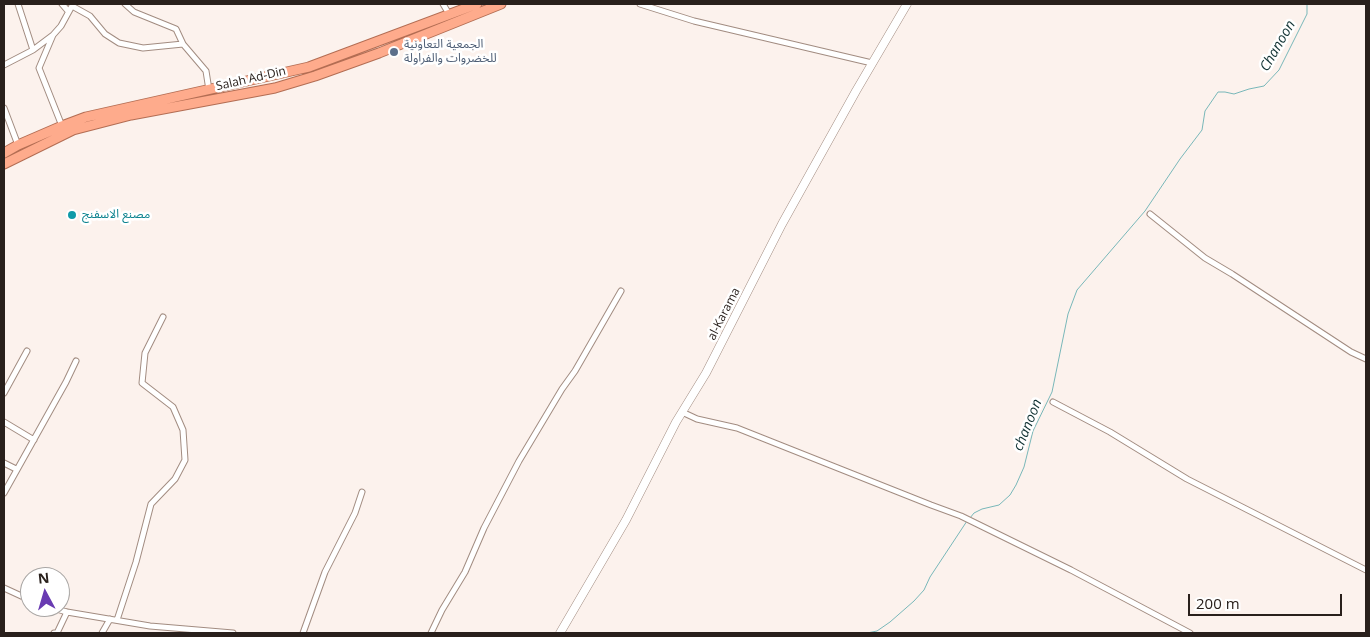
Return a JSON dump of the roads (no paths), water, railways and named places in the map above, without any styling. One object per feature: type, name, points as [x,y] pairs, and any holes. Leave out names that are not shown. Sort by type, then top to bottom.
[{"type":"highway","name":"Salah Ad-Din","points":[[4,153],[18,144],[86,117],[308,67],[477,4]]},
{"type":"highway","name":"Salah Ad-Din","points":[[4,164],[73,130],[131,115],[274,88],[315,76],[379,53],[501,4]]},
{"type":"main road","name":"al-Karama","points":[[560,633],[618,534],[676,422],[706,373],[782,224],[906,4]]},
{"type":"street","points":[[18,4],[33,50]]},
{"type":"street","points":[[62,4],[90,16],[105,34],[119,43],[143,48],[183,44]]},
{"type":"street","points":[[126,4],[134,12],[176,29],[183,44],[206,71],[209,90]]},
{"type":"street","points":[[443,4],[449,14]]},
{"type":"street","points":[[640,4],[694,20],[872,63]]},
{"type":"street","points":[[4,66],[33,50],[53,35],[61,26],[71,7]]},
{"type":"street","points":[[53,35],[38,68],[62,126]]},
{"type":"street","points":[[4,108],[18,144]]},
{"type":"street","points":[[1150,214],[1205,258],[1351,352],[1366,359]]},
{"type":"street","points":[[431,633],[442,610],[465,572],[484,528],[519,461],[621,292]]},
{"type":"street","points":[[102,633],[114,619],[136,562],[151,504],[175,479],[185,460],[183,430],[173,407],[142,383],[145,354],[163,316]]},
{"type":"street","points":[[4,393],[27,351]]},
{"type":"street","points":[[4,493],[76,361]]},
{"type":"street","points":[[1053,402],[1110,432],[1187,479],[1366,570]]},
{"type":"street","points":[[682,412],[697,419],[737,428],[971,521],[1071,570],[1190,633]]},
{"type":"street","points":[[4,422],[34,440]]},
{"type":"street","points":[[4,463],[16,469]]},
{"type":"street","points":[[303,633],[325,572],[355,513],[362,492]]},
{"type":"street","points":[[4,588],[20,595]]},
{"type":"street","points":[[70,612],[194,632],[233,633]]},
{"type":"street","points":[[54,633],[57,633],[65,617]]},
{"type":"waterway","name":"chanoon","points":[[970,518],[974,513],[982,509],[999,505],[1010,495],[1016,485],[1024,467],[1033,431],[1052,392],[1068,314],[1077,290],[1145,211],[1202,130],[1205,111],[1218,92],[1234,94],[1264,86],[1279,70],[1307,14],[1307,4]]},
{"type":"waterway","name":"chanoon","points":[[867,633],[877,631],[890,622],[924,590],[930,577],[967,521]]},
{"type":"place","name":"الجمعية التعاونية للخضروات والفراولة","points":[[394,52]]},
{"type":"place","name":"مصنع الاسفنج","points":[[72,215]]},
{"type":"water label","name":"Chanoon","points":[[1278,46]]}]
